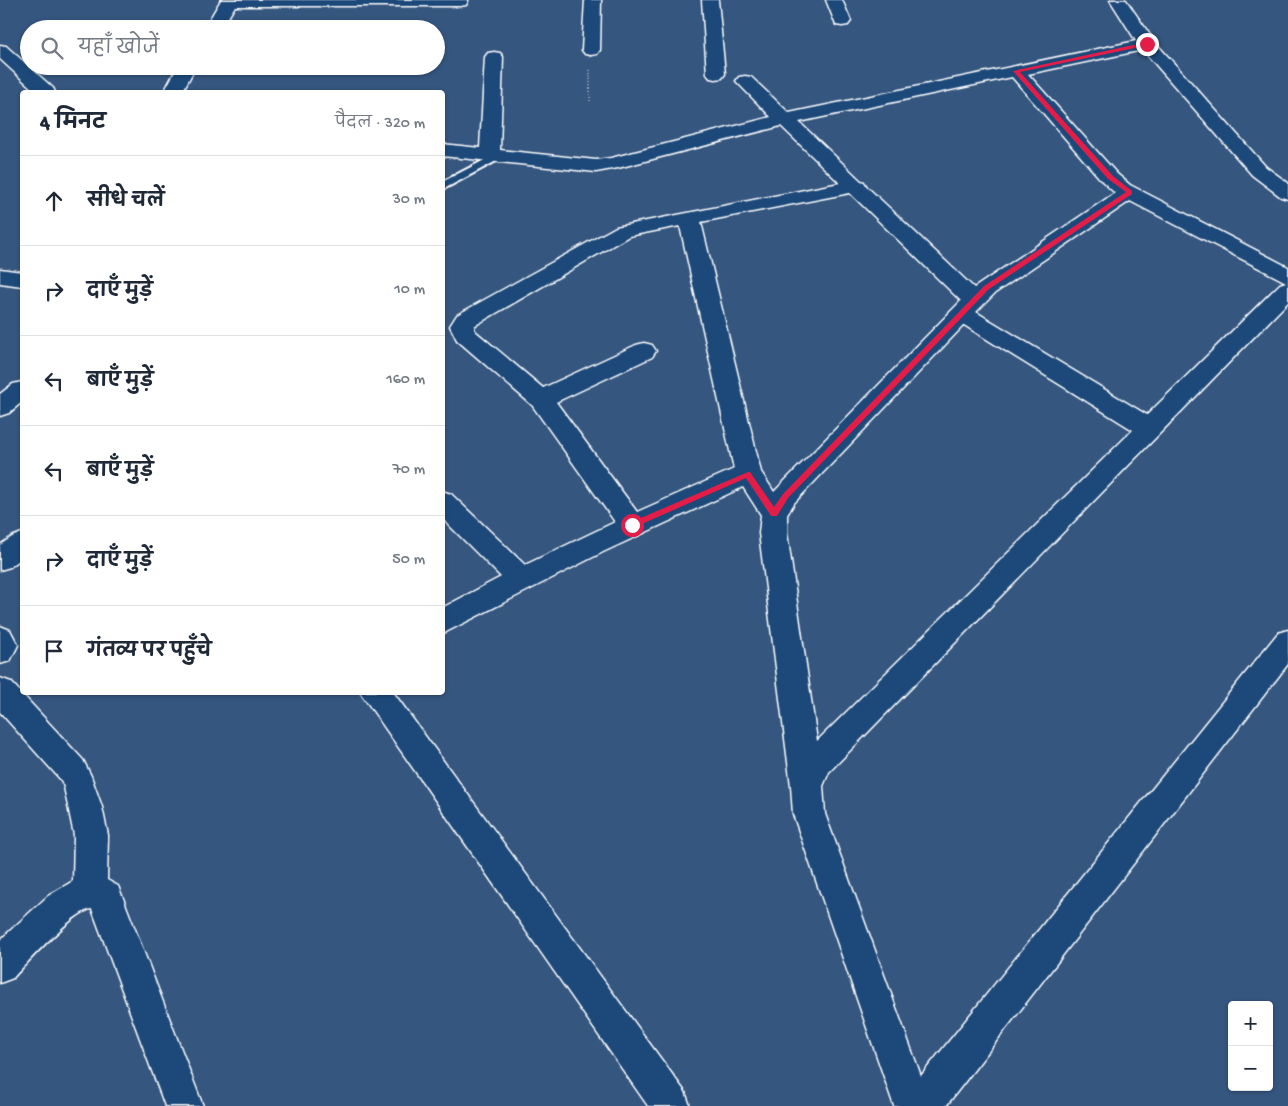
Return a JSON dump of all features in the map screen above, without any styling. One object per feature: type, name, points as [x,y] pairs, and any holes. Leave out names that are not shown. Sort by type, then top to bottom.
[{"type":"street","points":[[591,50],[593,0]]},
{"type":"street","points":[[710,0],[716,74]]},
{"type":"street","points":[[834,0],[842,21]]},
{"type":"street","points":[[1118,0],[1147,44],[1259,171],[1288,193]]},
{"type":"street","points":[[218,20],[230,1],[460,1]]},
{"type":"street","points":[[445,150],[596,166],[611,164],[785,119],[1147,44]]},
{"type":"street","points":[[0,50],[20,68]]},
{"type":"street","points":[[494,57],[494,155]]},
{"type":"street","points":[[1016,71],[1110,178],[1130,192],[1288,276]]},
{"type":"street","points":[[27,75],[44,90]]},
{"type":"street","points":[[174,90],[182,75]]},
{"type":"street","points":[[745,81],[857,186],[967,307],[1149,428]]},
{"type":"street","points":[[632,525],[541,399],[465,335],[462,326],[465,320],[612,236],[636,227],[857,186]]},
{"type":"street","points":[[913,1106],[809,814],[808,786],[773,533],[774,514],[786,496],[987,288],[1130,192]]},
{"type":"street","points":[[689,218],[748,474],[774,514]]},
{"type":"street","points":[[0,276],[20,279]]},
{"type":"street","points":[[808,786],[816,763],[1288,289]]},
{"type":"street","points":[[541,399],[644,351]]},
{"type":"street","points":[[0,406],[20,391]]},
{"type":"street","points":[[445,620],[521,579],[632,525],[748,474]]},
{"type":"street","points":[[445,504],[521,579]]},
{"type":"street","points":[[0,559],[20,545]]},
{"type":"street","points":[[0,638],[3,645],[0,652]]},
{"type":"street","points":[[922,1106],[1288,642]]},
{"type":"street","points":[[0,691],[72,770],[80,786],[91,835],[90,892]]},
{"type":"street","points":[[377,695],[671,1106]]},
{"type":"street","points":[[0,965],[62,904],[83,893],[90,892],[96,892],[106,898],[184,1106]]},
{"type":"lane","points":[[445,185],[494,155]]},
{"type":"path","points":[[590,102],[591,50]]},
{"type":"route","points":[[632,525],[748,474],[774,514],[786,496],[973,300],[987,288],[1130,192],[1123,189],[1110,178],[1016,71],[1147,44]]}]
